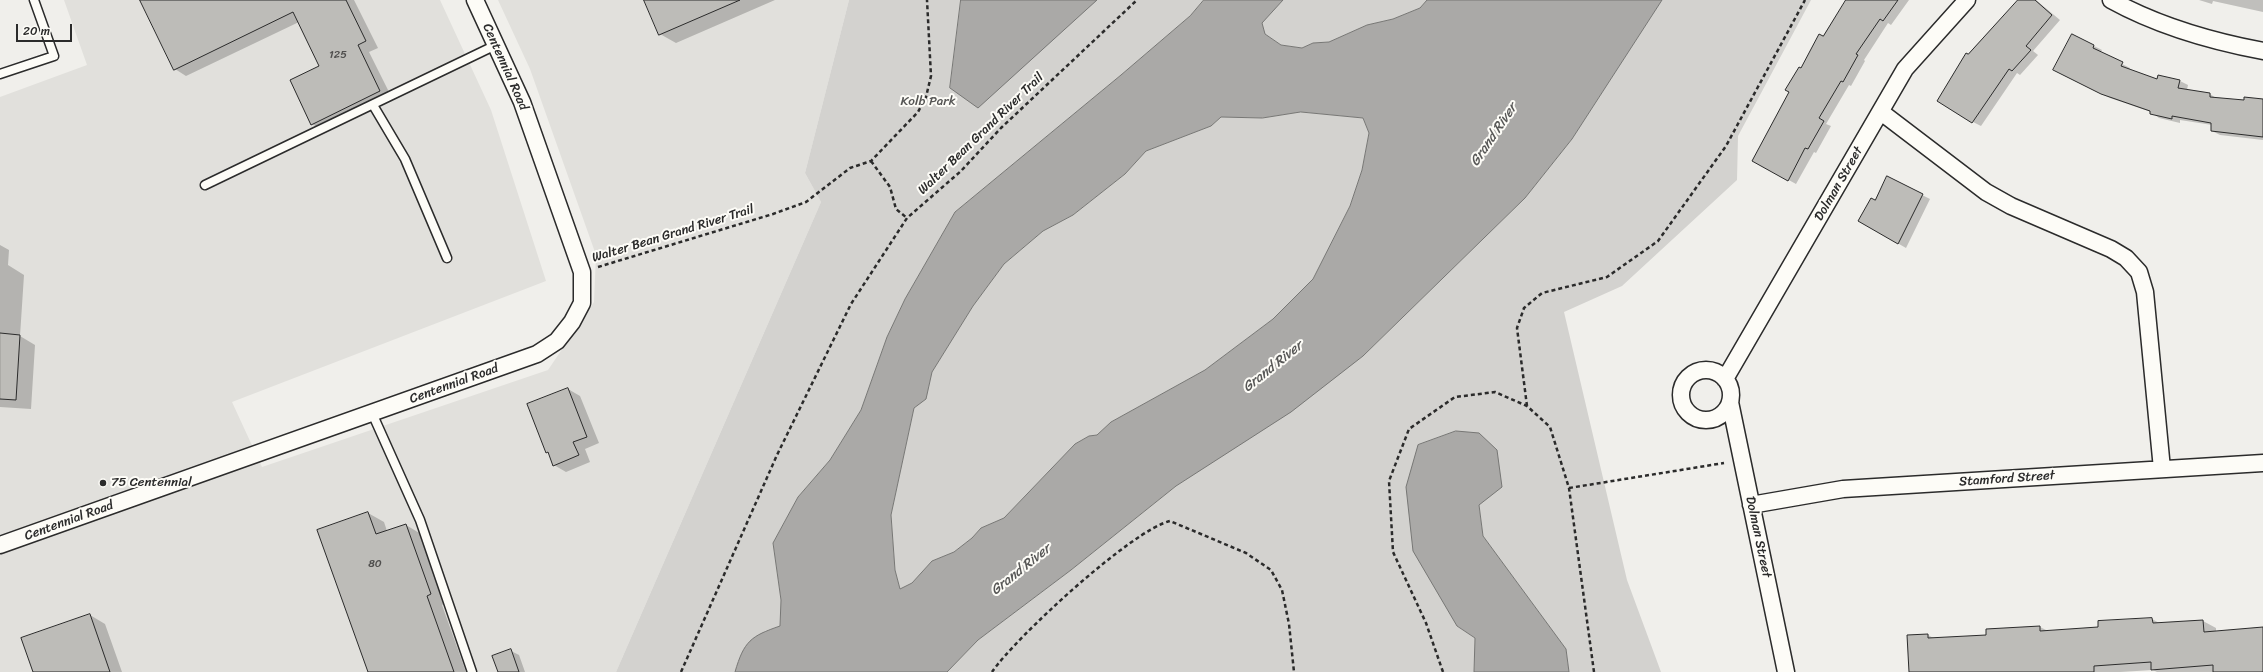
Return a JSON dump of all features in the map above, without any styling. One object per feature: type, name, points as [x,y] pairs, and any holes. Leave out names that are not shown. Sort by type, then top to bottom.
[{"type":"street","name":"Centennial Road","points":[[0,545],[537,354],[557,341],[572,322],[582,303],[582,272],[522,102],[475,0]]},
{"type":"street","name":"Dolman Street","points":[[1786,672],[1730,402],[1730,386],[1725,379],[1905,69],[1967,0]]},
{"type":"street","points":[[2111,0],[2151,19],[2188,33],[2263,51]]},
{"type":"street","points":[[1881,112],[1986,192],[2044,221],[2111,248],[2126,258],[2139,272],[2145,292],[2162,469]]},
{"type":"street","points":[[1725,379],[1711,370],[1694,373],[1682,385],[1681,401],[1690,415],[1705,421],[1721,416],[1730,402]]},
{"type":"street","name":"Stamford Street","points":[[1752,505],[1844,489],[2263,463]]},
{"type":"lane","points":[[0,74],[54,56],[34,0]]},
{"type":"lane","points":[[205,186],[496,45]]},
{"type":"lane","points":[[373,105],[405,159],[447,258]]},
{"type":"lane","points":[[372,413],[420,520],[472,672]]},
{"type":"path","points":[[907,218],[896,209],[890,187],[871,161],[918,112],[926,97],[931,76],[927,0]]},
{"type":"path","name":"Walter Bean Grand River Trail","points":[[681,672],[777,455],[851,304],[907,218],[961,171],[1001,128],[1137,0]]},
{"type":"path","points":[[1527,406],[1517,328],[1524,308],[1542,293],[1607,277],[1658,241],[1726,146],[1805,0]]},
{"type":"path","name":"Walter Bean Grand River Trail","points":[[582,272],[773,214],[806,202],[850,168],[871,161]]},
{"type":"path","points":[[1443,672],[1426,623],[1394,552],[1389,481],[1409,429],[1455,397],[1495,392],[1527,406],[1550,427],[1569,488],[1594,672]]},
{"type":"path","points":[[1569,488],[1724,463]]},
{"type":"path","points":[[992,672],[1034,625],[1111,558],[1145,532],[1161,523],[1170,521],[1246,553],[1270,570],[1282,590],[1289,624],[1294,672]]},
{"type":"shaded area","points":[[64,0],[440,0],[491,110],[546,281],[232,402],[262,467],[548,370],[594,302],[596,255],[530,69],[498,0],[849,0],[805,173],[821,202],[616,672],[0,672],[0,97],[87,65]]},
{"type":"green space","name":"Kolb Park","points":[[849,0],[1204,0],[1190,16],[1121,75],[955,212],[905,299],[887,337],[861,410],[830,460],[798,497],[773,543],[781,600],[780,626],[765,631],[740,656],[735,672],[616,672],[821,202],[805,173]]},
{"type":"green space","points":[[1283,0],[1427,0],[1420,8],[1393,19],[1367,25],[1329,42],[1313,43],[1302,48],[1281,45],[1265,34],[1261,23]]},
{"type":"green space","points":[[1662,0],[1811,0],[1738,136],[1737,180],[1622,286],[1564,312],[1627,580],[1661,672],[1569,672],[1566,649],[1483,536],[1479,505],[1479,433],[1457,626],[1475,638],[1474,672],[947,672],[978,640],[1071,570],[1176,486],[1363,356],[1525,198],[1572,139]]},
{"type":"green space","points":[[1301,112],[1363,118],[1369,133],[1362,170],[1350,206],[1313,279],[1273,319],[1205,370],[1111,422],[1097,435],[1089,436],[1075,444],[1004,518],[981,528],[972,538],[954,552],[932,561],[912,583],[900,589],[895,570],[891,515],[914,408],[926,398],[932,372],[973,306],[1004,264],[1043,231],[1073,215],[1125,174],[1146,151],[1211,126],[1221,117],[1262,118]]},
{"type":"water","points":[[961,0],[1097,0],[978,108],[950,88]]},
{"type":"water","name":"Grand River","points":[[1204,0],[1283,0],[1262,23],[1265,34],[1281,45],[1302,48],[1313,43],[1329,42],[1367,25],[1393,19],[1420,8],[1427,0],[1662,0],[1572,139],[1525,198],[1363,356],[1291,412],[1176,486],[1071,570],[978,640],[947,672],[735,672],[742,653],[750,641],[762,633],[780,626],[781,600],[773,543],[798,497],[830,460],[861,410],[887,337],[905,299],[955,212],[1190,16]],"holes":[[[1301,112],[1363,118],[1369,133],[1362,170],[1350,206],[1313,279],[1273,319],[1205,370],[1111,422],[1097,435],[1089,436],[1075,444],[1004,518],[981,528],[972,538],[954,552],[932,561],[912,583],[900,589],[895,570],[891,515],[914,408],[926,399],[932,372],[973,306],[1004,264],[1043,231],[1073,215],[1125,174],[1146,151],[1211,126],[1221,117],[1262,118]]]},
{"type":"water","points":[[1456,431],[1479,433],[1497,450],[1502,487],[1479,505],[1483,536],[1566,649],[1569,672],[1474,672],[1475,638],[1457,626],[1413,551],[1406,487],[1418,445]]},
{"type":"building","points":[[140,0],[346,0],[366,41],[358,45],[380,91],[311,125],[290,80],[319,66],[293,12],[174,70]]},
{"type":"building","points":[[644,0],[740,0],[659,35]]},
{"type":"building","points":[[1846,0],[1898,0],[1883,21],[1880,19],[1856,54],[1858,55],[1843,82],[1841,81],[1819,118],[1824,121],[1808,149],[1805,148],[1788,181],[1752,161],[1789,92],[1785,90],[1799,67],[1801,68],[1819,34],[1823,36]]},
{"type":"building","points":[[2018,0],[2035,0],[2052,15],[2026,46],[2031,50],[2012,71],[2009,69],[1972,123],[1937,101],[1966,53],[1968,54]]},
{"type":"building","points":[[2072,34],[2094,45],[2093,48],[2123,62],[2121,66],[2157,79],[2158,75],[2180,80],[2178,88],[2210,93],[2210,97],[2244,100],[2244,97],[2263,99],[2263,137],[2211,131],[2211,123],[2172,116],[2172,119],[2150,114],[2150,111],[2101,94],[2053,70]]},
{"type":"building","points":[[1887,176],[1923,194],[1898,244],[1858,221],[1871,198],[1875,200]]},
{"type":"building","points":[[0,333],[20,335],[16,400],[0,399]]},
{"type":"building","points":[[568,388],[587,437],[573,442],[579,455],[553,466],[548,452],[546,453],[527,404]]},
{"type":"building","points":[[368,512],[376,534],[406,524],[431,594],[427,596],[454,672],[368,672],[317,530]]},
{"type":"building","points":[[90,614],[110,672],[33,672],[21,638]]},
{"type":"building","points":[[2152,618],[2153,623],[2203,620],[2204,632],[2263,627],[2263,672],[2213,672],[2213,665],[2151,670],[2151,662],[2094,666],[2094,672],[1909,672],[1907,635],[1928,634],[1928,638],[1986,635],[1986,629],[2040,626],[2040,631],[2098,627],[2098,621]]},
{"type":"building","points":[[511,649],[519,672],[498,672],[492,656]]},
{"type":"place","name":"75 Centennial","points":[[103,483]]}]
